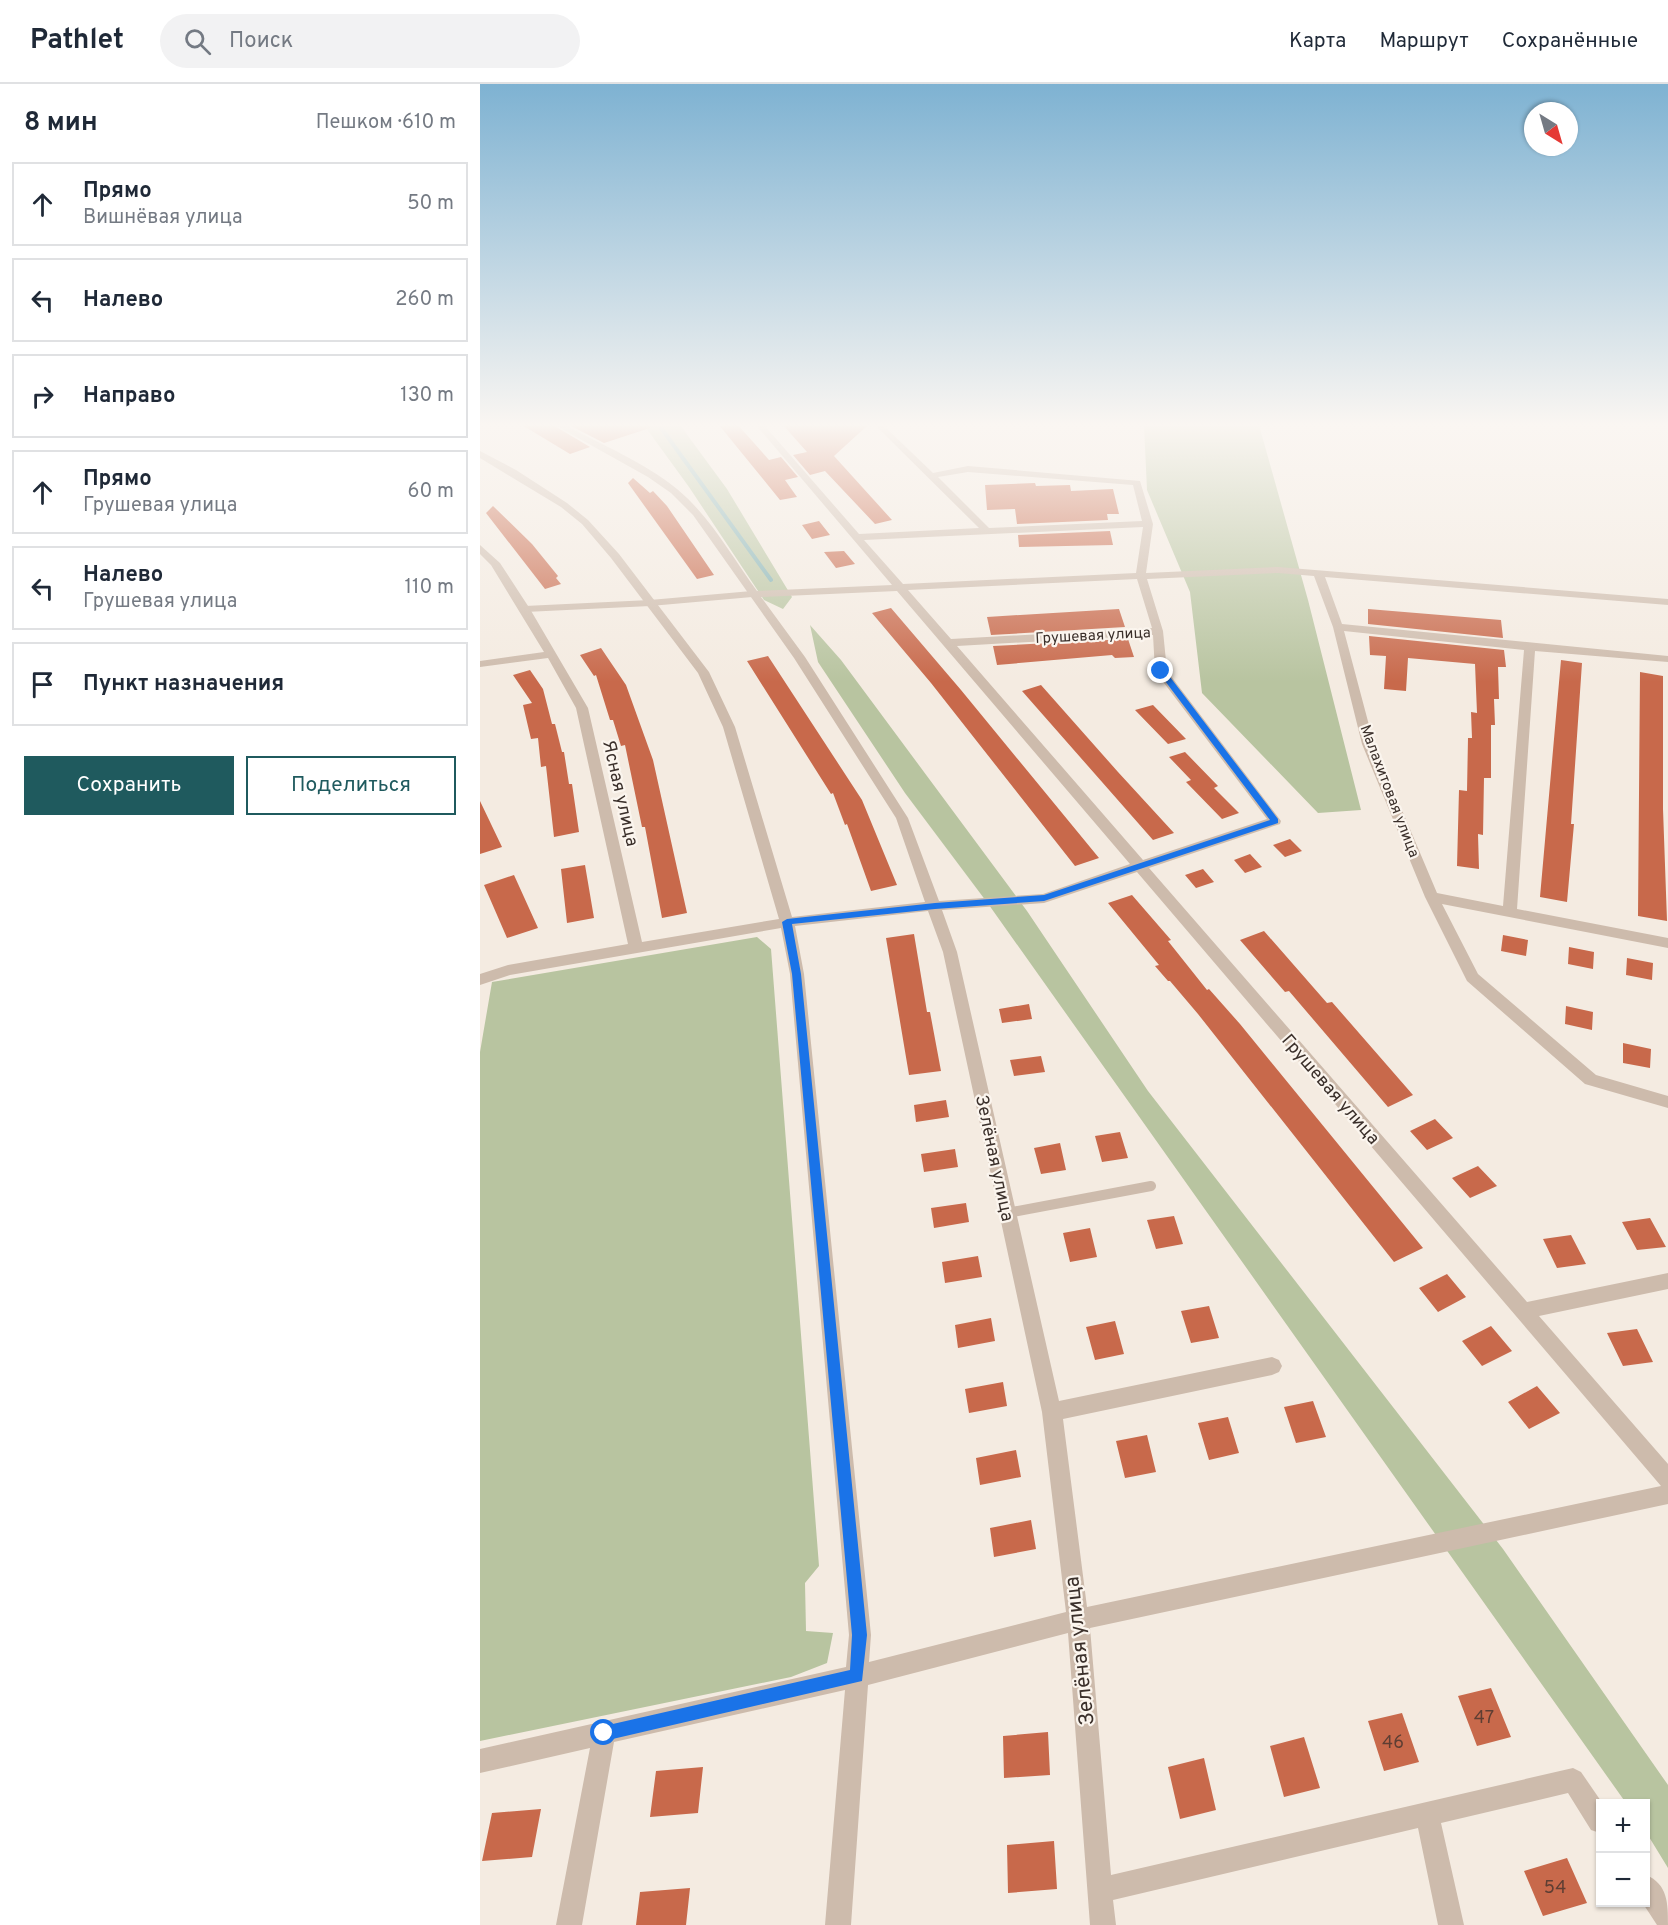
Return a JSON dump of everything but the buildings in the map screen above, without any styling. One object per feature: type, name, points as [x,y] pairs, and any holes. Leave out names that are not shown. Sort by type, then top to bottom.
[{"type":"street","points":[[570,511],[600,537],[703,672],[729,727],[787,922],[796,974],[860,1635],[838,1925]]},
{"type":"street","name":"Зелёная улица","points":[[694,511],[799,657],[902,818],[950,952],[1052,1412],[1078,1620],[1102,1890],[1103,1925]]},
{"type":"street","name":"Грушевая улица","points":[[834,511],[1668,1479]]},
{"type":"street","points":[[967,511],[987,531]]},
{"type":"street","points":[[1144,511],[1148,524],[1141,575],[1158,631]]},
{"type":"street","points":[[856,537],[1148,524]]},
{"type":"street","name":"Ясная улица","points":[[480,548],[495,563],[525,609],[582,708],[636,948]]},
{"type":"street","points":[[480,565],[495,563]]},
{"type":"street","points":[[752,594],[1278,570],[1668,602]]},
{"type":"street","name":"Малахитовая улица","points":[[1318,574],[1324,584],[1338,627],[1368,744],[1432,897],[1472,977],[1591,1080],[1668,1102]]},
{"type":"street","points":[[1338,627],[1668,659]]},
{"type":"street","name":"Грушевая улица","points":[[947,643],[1158,631],[1161,671],[1275,821],[1140,867]]},
{"type":"street","points":[[1510,912],[1530,647]]},
{"type":"street","points":[[480,664],[551,654]]},
{"type":"street","points":[[480,981],[507,970],[787,922],[935,906],[1044,898],[1140,867]]},
{"type":"street","points":[[1432,897],[1668,943]]},
{"type":"street","points":[[1522,1311],[1668,1281]]},
{"type":"street","points":[[1052,1412],[1272,1366]]},
{"type":"street","points":[[480,1761],[857,1676],[1078,1620],[1668,1494]]},
{"type":"street","points":[[569,1925],[604,1733]]},
{"type":"street","points":[[1102,1890],[1427,1816],[1573,1780],[1596,1815]]},
{"type":"street","points":[[1427,1816],[1451,1925]]},
{"type":"street","points":[[1650,1893],[1668,1920]]},
{"type":"lane","points":[[525,609],[650,603],[752,594]]},
{"type":"lane","points":[[1007,1213],[1151,1186]]},
{"type":"green space","points":[[705,511],[740,511],[792,597],[783,609],[764,600]]},
{"type":"green space","points":[[1156,511],[1283,511],[1361,810],[1318,813],[1202,693],[1190,592]]},
{"type":"green space","points":[[810,625],[841,660],[1027,911],[1148,1091],[1503,1549],[1668,1785],[1668,1868],[1650,1839],[1650,1799],[1623,1799],[989,905],[905,793],[818,662]]},
{"type":"green space","points":[[757,937],[771,949],[819,1566],[805,1583],[806,1631],[833,1633],[827,1663],[791,1677],[480,1741],[480,1052],[492,982]]},
{"type":"waterway","points":[[721,511],[771,580]]},
{"type":"route","points":[[604,1733],[857,1676],[860,1635],[796,974],[787,922],[935,906],[1044,898],[1275,821],[1161,671]]}]
